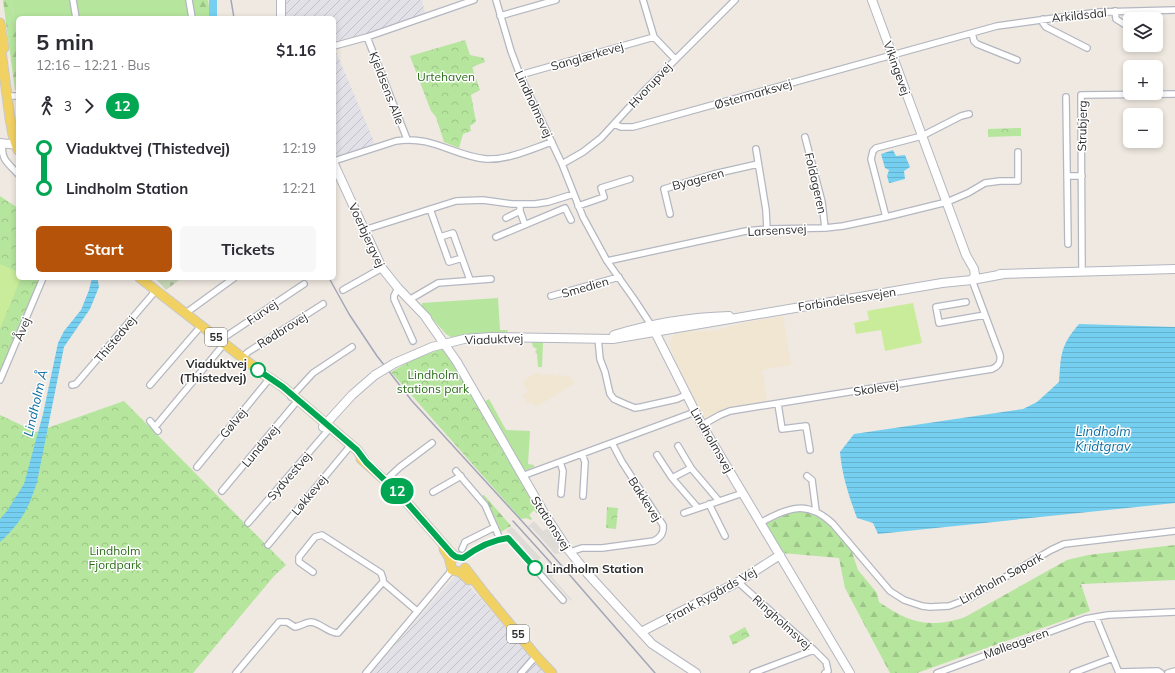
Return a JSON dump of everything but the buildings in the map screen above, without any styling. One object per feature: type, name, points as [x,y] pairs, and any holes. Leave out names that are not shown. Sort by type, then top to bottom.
[{"type":"main road","points":[[0,23],[12,96],[13,135],[16,144]]},
{"type":"main road","points":[[0,43],[16,116]]},
{"type":"main road","name":"55","points":[[142,280],[294,399],[386,480],[408,503],[536,656],[552,673]]},
{"type":"street","points":[[73,0],[76,16]]},
{"type":"street","points":[[189,0],[192,16]]},
{"type":"street","points":[[281,0],[281,16]]},
{"type":"street","points":[[336,45],[366,37],[474,0]]},
{"type":"street","name":"Lindholmsvej","points":[[496,0],[520,75],[562,164],[578,206],[592,236],[653,329],[702,425],[850,673]]},
{"type":"street","points":[[529,0],[531,7]]},
{"type":"street","points":[[500,16],[556,0]]},
{"type":"street","points":[[643,0],[654,37],[675,59]]},
{"type":"street","name":"Hvorupvej","points":[[562,164],[592,146],[734,0]]},
{"type":"street","name":"Vikingevej","points":[[872,0],[967,257],[972,277]]},
{"type":"street","name":"Arkildsdal","points":[[892,55],[997,26],[1098,12],[1175,10]]},
{"type":"street","name":"Arkildsdal","points":[[1115,11],[1116,19],[1123,24]]},
{"type":"street","name":"Arkildsdal","points":[[1042,19],[1046,27],[1087,48]]},
{"type":"street","points":[[972,32],[974,41],[977,44],[1017,60]]},
{"type":"street","name":"Kjeldsens Alle","points":[[366,37],[407,139]]},
{"type":"street","name":"Sanglærkevej","points":[[520,75],[654,37]]},
{"type":"street","name":"Østermarksvej","points":[[614,124],[622,127],[633,127],[892,55]]},
{"type":"street","name":"Strubjerg","points":[[1082,271],[1081,95],[1175,94]]},
{"type":"street","name":"Strubjerg","points":[[1066,97],[1068,244]]},
{"type":"street","points":[[886,217],[871,159],[873,151],[876,148],[922,136],[961,116],[969,114]]},
{"type":"street","name":"Foldageren","points":[[805,137],[822,202],[825,228]]},
{"type":"street","points":[[336,161],[396,141],[407,139],[431,142],[485,159],[508,157],[552,142]]},
{"type":"street","points":[[16,147],[1,144],[3,158],[16,172]]},
{"type":"street","points":[[756,149],[766,210],[767,229]]},
{"type":"street","points":[[947,202],[991,181],[1018,181],[1018,152]]},
{"type":"street","name":"Byageren","points":[[670,214],[664,189],[714,174],[758,164]]},
{"type":"street","name":"Voerbjergvej","points":[[336,167],[382,268],[447,343]]},
{"type":"street","points":[[1067,176],[1082,176]]},
{"type":"street","points":[[578,206],[604,197],[601,188],[630,179]]},
{"type":"street","points":[[364,230],[456,201],[471,200],[520,205],[548,202],[574,194]]},
{"type":"street","name":"Larsensvej","points":[[607,261],[746,231],[843,226],[947,202]]},
{"type":"street","points":[[520,205],[520,211],[525,225]]},
{"type":"street","points":[[496,237],[565,208],[571,220]]},
{"type":"street","points":[[430,209],[449,262],[462,258]]},
{"type":"street","points":[[506,218],[520,211]]},
{"type":"street","points":[[440,237],[453,232],[470,280]]},
{"type":"street","points":[[343,290],[382,268]]},
{"type":"street","name":"Forbindelsesvejen","points":[[653,329],[697,318],[743,316],[950,282],[972,277],[1004,274],[1082,271],[1175,270]]},
{"type":"street","name":"Smedien","points":[[552,296],[619,277]]},
{"type":"street","name":"Skolevej","points":[[702,425],[730,411],[992,369],[998,365],[1000,358],[972,277]]},
{"type":"street","points":[[409,300],[438,283],[491,279]]},
{"type":"street","name":"Åvej","points":[[0,380],[42,280]]},
{"type":"street","points":[[186,314],[231,280]]},
{"type":"street","name":"Furvej","points":[[150,421],[157,429],[223,343],[225,337],[304,284]]},
{"type":"street","points":[[398,288],[394,299],[413,341]]},
{"type":"street","name":"Thistedvej","points":[[72,385],[76,384],[155,290]]},
{"type":"street","points":[[966,302],[936,307],[939,323],[985,315]]},
{"type":"street","name":"Rødbrovej","points":[[242,358],[248,352],[323,304]]},
{"type":"street","points":[[150,385],[201,326]]},
{"type":"street","name":"Viaduktvej","points":[[326,428],[352,395],[375,375],[395,363],[423,350],[464,339],[491,337],[598,338],[653,329]]},
{"type":"street","points":[[598,338],[600,358],[610,394],[614,399],[635,408],[641,408],[676,399],[686,394]]},
{"type":"street","name":"Stationsvej","points":[[447,343],[553,529],[570,552],[587,574],[652,644],[660,651],[696,673]]},
{"type":"street","name":"Lundøvej","points":[[222,491],[313,373],[352,347]]},
{"type":"street","name":"Gølvej","points":[[197,467],[267,377]]},
{"type":"street","points":[[778,404],[782,429],[806,426],[810,450]]},
{"type":"street","points":[[522,476],[695,412]]},
{"type":"street","name":"Sydvestvej","points":[[248,523],[326,428]]},
{"type":"street","points":[[386,480],[400,466],[432,443]]},
{"type":"street","name":"Bakkevej","points":[[570,552],[582,548],[602,548],[654,541],[659,538],[663,532],[663,525],[622,462],[612,443]]},
{"type":"street","points":[[678,446],[691,468],[719,501]]},
{"type":"street","name":"Løkkevej","points":[[268,545],[349,447]]},
{"type":"street","points":[[582,454],[585,462],[583,496]]},
{"type":"street","points":[[657,455],[672,478],[698,508]]},
{"type":"street","points":[[560,462],[563,471],[561,494]]},
{"type":"street","points":[[672,478],[691,468]]},
{"type":"street","points":[[456,471],[485,505],[500,539]]},
{"type":"street","points":[[433,492],[461,476]]},
{"type":"street","points":[[807,476],[812,480],[816,511]]},
{"type":"street","points":[[684,513],[743,493]]},
{"type":"street","points":[[709,504],[726,536]]},
{"type":"street","name":"Lindholm Søpark","points":[[760,523],[788,509],[801,508],[816,511],[833,524],[890,591],[904,600],[930,608],[957,604],[1064,544],[1175,531]]},
{"type":"street","points":[[458,562],[465,542],[494,527]]},
{"type":"street","points":[[313,572],[298,560],[315,537],[322,535],[381,572],[383,582],[417,611]]},
{"type":"street","points":[[366,673],[458,562],[474,551],[500,539],[508,538],[563,600]]},
{"type":"street","name":"Frank Rygårds Vej","points":[[641,632],[738,582],[780,555]]},
{"type":"street","points":[[236,673],[279,622],[287,622],[296,627],[308,622],[316,623],[334,633],[340,632],[383,582]]},
{"type":"street","name":"Ringholmsvej","points":[[738,582],[814,650],[753,673]]},
{"type":"street","name":"Mølleageren","points":[[936,673],[1073,622],[1108,615],[1175,612]]},
{"type":"street","points":[[1096,617],[1119,673],[1158,671],[1161,673]]},
{"type":"street","points":[[814,650],[826,662],[828,671],[825,673]]},
{"type":"street","points":[[521,673],[536,656]]},
{"type":"street","points":[[1073,673],[1113,658]]},
{"type":"street","points":[[1168,673],[1175,671]]},
{"type":"shaded area","points":[[285,0],[422,0],[425,13],[369,33],[336,41],[336,16],[285,16]]},
{"type":"shaded area","points":[[336,52],[375,144],[336,158]]},
{"type":"shaded area","points":[[783,316],[791,365],[762,370],[767,401],[727,408],[707,418],[704,417],[678,366],[669,344],[675,334],[691,331],[715,331],[742,323]]},
{"type":"shaded area","points":[[539,372],[541,375],[554,374],[555,377],[558,375],[569,376],[575,383],[536,407],[532,402],[527,404],[523,395],[528,392],[522,381]]},
{"type":"shaded area","points":[[534,521],[543,531],[548,528],[566,553],[555,554],[531,527],[530,528],[528,526]]},
{"type":"shaded area","points":[[512,527],[541,558],[538,560],[551,574],[553,572],[555,574],[552,577],[572,600],[571,601],[539,565],[536,565],[518,541],[514,540],[506,530]]},
{"type":"shaded area","points":[[455,576],[462,578],[546,673],[371,673]]},
{"type":"green space","points":[[3,0],[11,0],[16,34],[15,90]]},
{"type":"green space","points":[[11,0],[187,0],[190,16],[16,16],[16,34]]},
{"type":"green space","points":[[192,0],[208,0],[210,14],[212,16],[195,16]]},
{"type":"green space","name":"Urtehaven","points":[[465,40],[470,55],[484,58],[485,62],[472,67],[480,90],[471,95],[476,122],[470,126],[471,131],[463,134],[459,148],[444,142],[436,117],[431,111],[410,56]]},
{"type":"green space","points":[[1021,128],[1021,136],[988,137],[988,129]]},
{"type":"green space","points":[[0,196],[16,207],[16,280],[40,280],[0,375]]},
{"type":"green space","points":[[0,264],[16,271],[16,280],[20,280],[0,329]]},
{"type":"green space","points":[[157,280],[179,280],[166,290]]},
{"type":"green space","points":[[498,298],[500,330],[508,330],[507,333],[485,333],[451,337],[446,334],[422,307],[422,303]]},
{"type":"green space","points":[[913,303],[922,343],[885,351],[881,330],[856,334],[854,323],[869,320],[867,311]]},
{"type":"green space","points":[[532,342],[543,342],[542,367],[538,367],[537,354],[535,352],[537,349],[533,347]]},
{"type":"green space","name":"Lindholm stations park","points":[[443,350],[447,353],[537,508],[537,514],[534,510],[529,515],[532,519],[531,520],[526,518],[521,519],[391,372],[414,359]]},
{"type":"green space","points":[[489,399],[506,430],[530,431],[528,464],[534,465],[534,467],[524,471],[484,402]]},
{"type":"green space","name":"Lindholm Fjordpark","points":[[124,401],[286,565],[274,576],[193,673],[0,673],[0,415],[36,432]]},
{"type":"green space","points":[[484,495],[511,526],[501,532],[495,518],[481,496]]},
{"type":"green space","points":[[607,507],[618,508],[616,529],[606,528]]},
{"type":"green space","points":[[794,511],[807,512],[824,520],[851,549],[858,570],[877,593],[879,602],[900,615],[920,622],[941,623],[965,617],[1067,560],[1088,555],[1175,545],[1175,580],[1081,584],[1090,611],[917,673],[890,673],[845,588],[839,558],[782,553],[766,524]]},
{"type":"green space","points":[[745,627],[750,636],[733,645],[729,636]]},
{"type":"water","points":[[893,150],[896,156],[905,155],[910,167],[904,171],[905,179],[889,183],[887,176],[889,170],[885,168],[881,154]]},
{"type":"water","points":[[92,280],[98,280],[99,287],[90,309],[64,347],[34,491],[19,522],[0,542],[0,519],[7,511],[24,484],[43,414],[58,343],[64,331],[81,310]]},
{"type":"water","name":"Lindholm Kridtgrav","points":[[1079,324],[1175,327],[1175,503],[878,534],[873,523],[857,518],[844,478],[840,452],[854,434],[1023,409],[1037,402],[1059,382],[1061,358],[1065,345]]},
{"type":"waterway","name":"Lindholm Å","points":[[213,0],[213,16]]},
{"type":"railway","points":[[231,0],[234,16]]},
{"type":"railway","points":[[330,280],[349,314],[377,356],[412,401],[541,542],[655,673]]},
{"type":"railway","points":[[513,521],[560,573]]},
{"type":"bus line","name":"12","points":[[258,370],[283,387],[357,450],[366,462],[386,480],[456,557],[463,558],[474,551],[500,539],[508,538],[535,568]]},
{"type":"place","name":"Viaduktvej (Thistedvej)","points":[[258,370]]},
{"type":"place","name":"Lindholm Station","points":[[535,568]]}]
